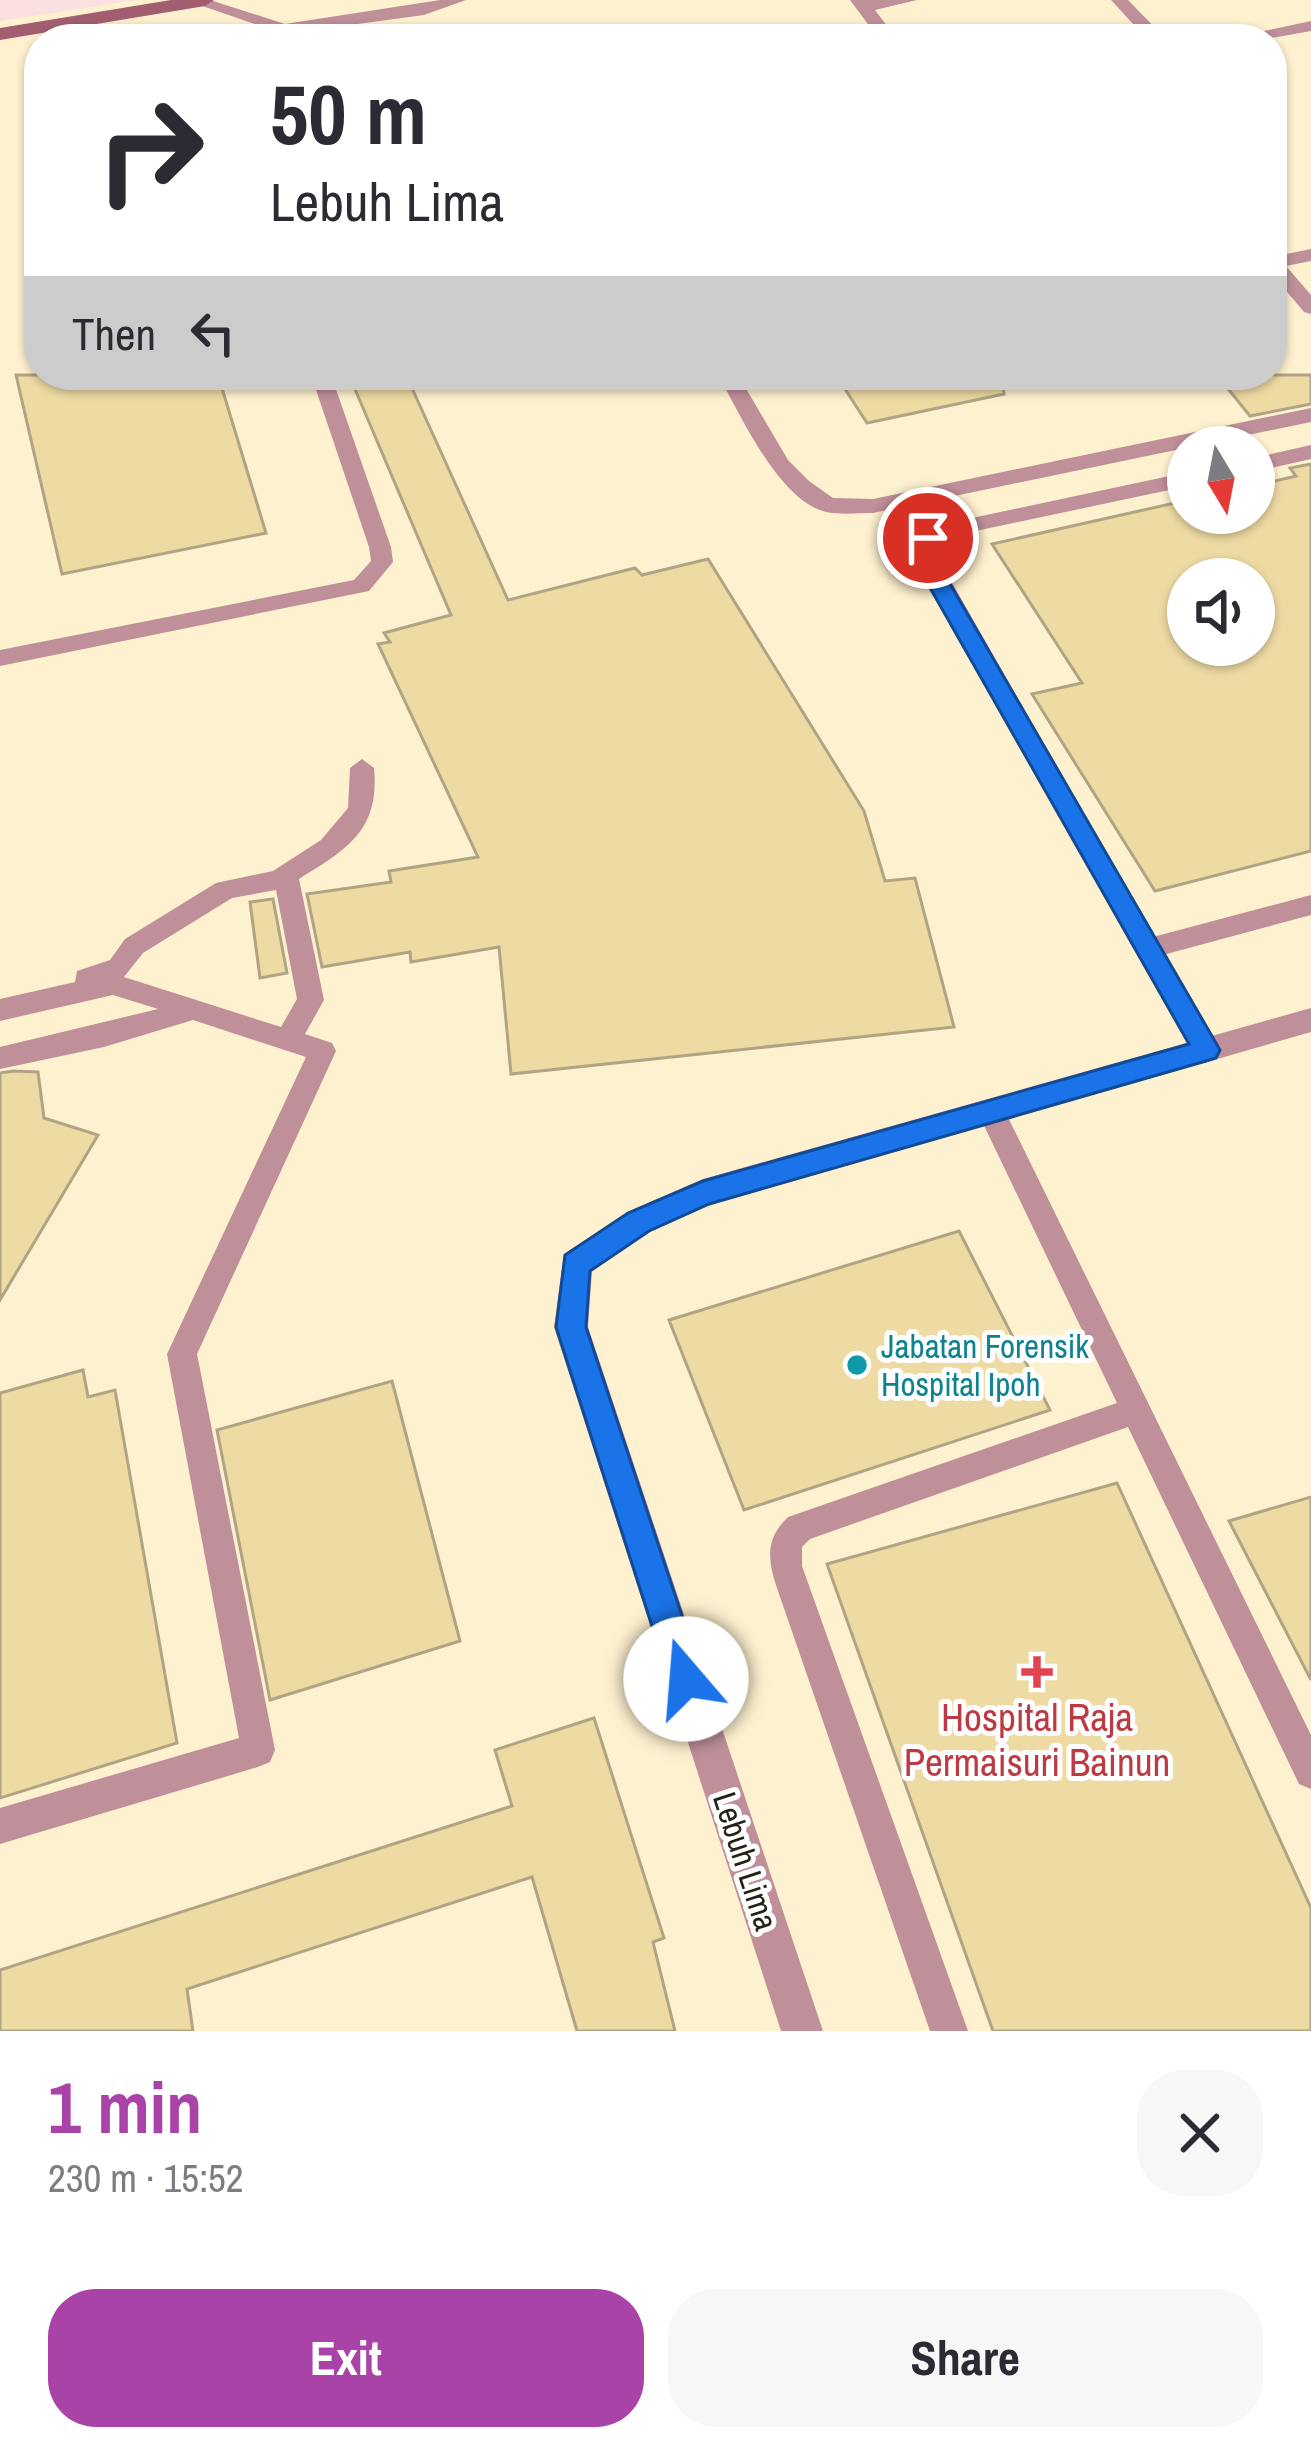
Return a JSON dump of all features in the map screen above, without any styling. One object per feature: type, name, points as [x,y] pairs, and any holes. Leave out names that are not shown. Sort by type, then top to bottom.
[{"type":"main road","points":[[0,13],[86,0]]},
{"type":"main road","points":[[27,24],[137,0]]},
{"type":"main road","points":[[42,24],[201,1]]},
{"type":"street","name":"Lebuh Lima","points":[[802,2031],[571,1327],[576,1264],[639,1222],[703,1193],[1311,1019]]},
{"type":"lane","points":[[315,24],[424,10],[458,0]]},
{"type":"lane","points":[[861,4],[909,0]]},
{"type":"lane","points":[[1119,0],[1142,24]]},
{"type":"lane","points":[[201,1],[272,24]]},
{"type":"lane","points":[[1287,279],[1311,308]]},
{"type":"lane","points":[[0,658],[361,586],[382,562],[380,547],[326,390]]},
{"type":"lane","points":[[737,390],[780,464],[827,506],[873,506],[1311,415]]},
{"type":"lane","points":[[1275,460],[1311,452]]},
{"type":"lane","points":[[1167,483],[952,529],[928,538],[921,548],[1206,1050]]},
{"type":"lane","points":[[148,1023],[125,979],[134,946],[225,890],[280,879],[347,833],[362,815],[362,768]]},
{"type":"lane","points":[[280,879],[290,886],[311,1000],[287,1040]]},
{"type":"lane","points":[[1146,949],[1311,905]]},
{"type":"lane","points":[[0,1010],[125,979]]},
{"type":"lane","points":[[0,995],[125,979],[191,1010],[322,1052],[182,1354],[258,1750],[0,1826]]},
{"type":"lane","points":[[0,1058],[191,1010]]},
{"type":"lane","points":[[991,1111],[1311,1772]]},
{"type":"lane","points":[[949,2031],[794,1592],[786,1566],[786,1541],[799,1528],[1137,1410]]},
{"type":"shaded area","points":[[0,0],[136,0],[0,21]]},
{"type":"building","points":[[16,375],[24,375],[24,390],[223,390],[266,533],[62,574]]},
{"type":"building","points":[[1287,375],[1311,375],[1311,404],[1250,416],[1229,390],[1287,390]]},
{"type":"building","points":[[355,390],[413,390],[508,600],[635,568],[642,575],[708,559],[864,811],[885,881],[915,878],[954,1027],[511,1074],[499,947],[411,962],[410,952],[322,967],[307,894],[391,882],[389,871],[478,857],[378,644],[390,642],[384,633],[451,615]]},
{"type":"building","points":[[846,390],[1004,390],[1004,394],[867,423]]},
{"type":"building","points":[[1311,464],[1311,851],[1155,891],[1032,694],[1082,683],[992,544],[1167,505],[1167,534],[1275,534],[1275,481],[1296,476],[1290,468]]},
{"type":"building","points":[[273,899],[287,973],[260,978],[250,902]]},
{"type":"building","points":[[38,1072],[44,1118],[98,1135],[0,1300],[0,1073]]},
{"type":"building","name":"Jabatan Forensik Hospital Ipoh","points":[[959,1231],[1050,1410],[744,1510],[669,1320]]},
{"type":"building","points":[[83,1370],[88,1397],[115,1390],[177,1743],[0,1798],[0,1393]]},
{"type":"building","points":[[392,1381],[460,1641],[270,1700],[217,1430]]},
{"type":"building","points":[[1117,1483],[1311,1908],[1311,2031],[993,2031],[827,1564]]},
{"type":"building","points":[[1311,1497],[1311,1680],[1229,1521]]},
{"type":"building","points":[[594,1718],[664,1938],[653,1942],[675,2031],[577,2031],[532,1877],[187,1989],[193,2031],[0,2031],[0,1970],[512,1806],[495,1750]]},
{"type":"place","name":"Jabatan Forensik Hospital Ipoh","points":[[857,1365]]},
{"type":"place","name":"Hospital Raja Permaisuri Bainun","points":[[1037,1672]]},
{"type":"route","points":[[686,1679],[571,1327],[576,1264],[639,1222],[703,1193],[1206,1050],[927,563],[921,548],[928,538]]}]
